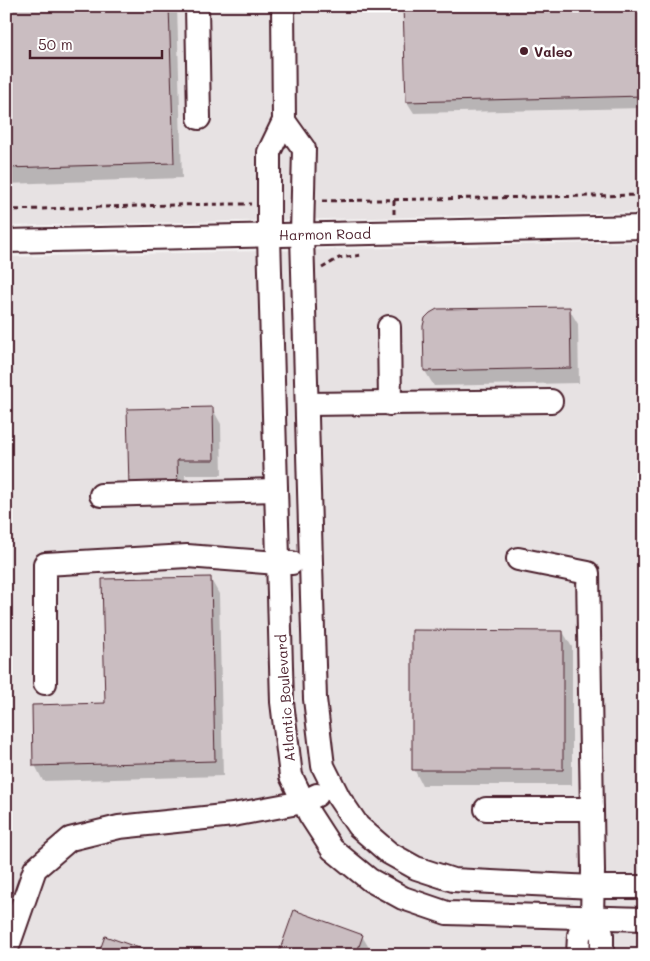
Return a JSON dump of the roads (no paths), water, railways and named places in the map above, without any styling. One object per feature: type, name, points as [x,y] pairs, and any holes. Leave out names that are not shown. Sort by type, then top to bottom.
[{"type":"street","points":[[197,6],[199,118]]},
{"type":"street","points":[[282,6],[284,121],[304,149],[302,235],[315,699],[323,766],[339,798],[358,826],[389,853],[416,868],[453,880],[593,887],[644,887]]},
{"type":"street","name":"Atlantic Boulevard","points":[[284,121],[270,152],[269,236],[282,702],[291,776],[310,815],[332,848],[370,880],[402,898],[447,913],[644,919]]},
{"type":"street","name":"Harmon Road","points":[[6,242],[644,227]]},
{"type":"street","points":[[389,327],[390,404]]},
{"type":"street","points":[[307,404],[551,401]]},
{"type":"street","points":[[275,451],[308,450]]},
{"type":"street","points":[[101,494],[276,490]]},
{"type":"street","points":[[45,683],[45,564],[187,556],[278,563],[311,563]]},
{"type":"street","points":[[518,559],[588,573],[592,918],[602,934],[602,955]]},
{"type":"street","points":[[6,952],[35,869],[70,839],[119,827],[233,816],[304,802],[333,787]]},
{"type":"street","points":[[486,809],[592,809]]},
{"type":"street","points":[[578,955],[579,935],[592,918]]},
{"type":"place","name":"Valeo","points":[[524,51]]}]
